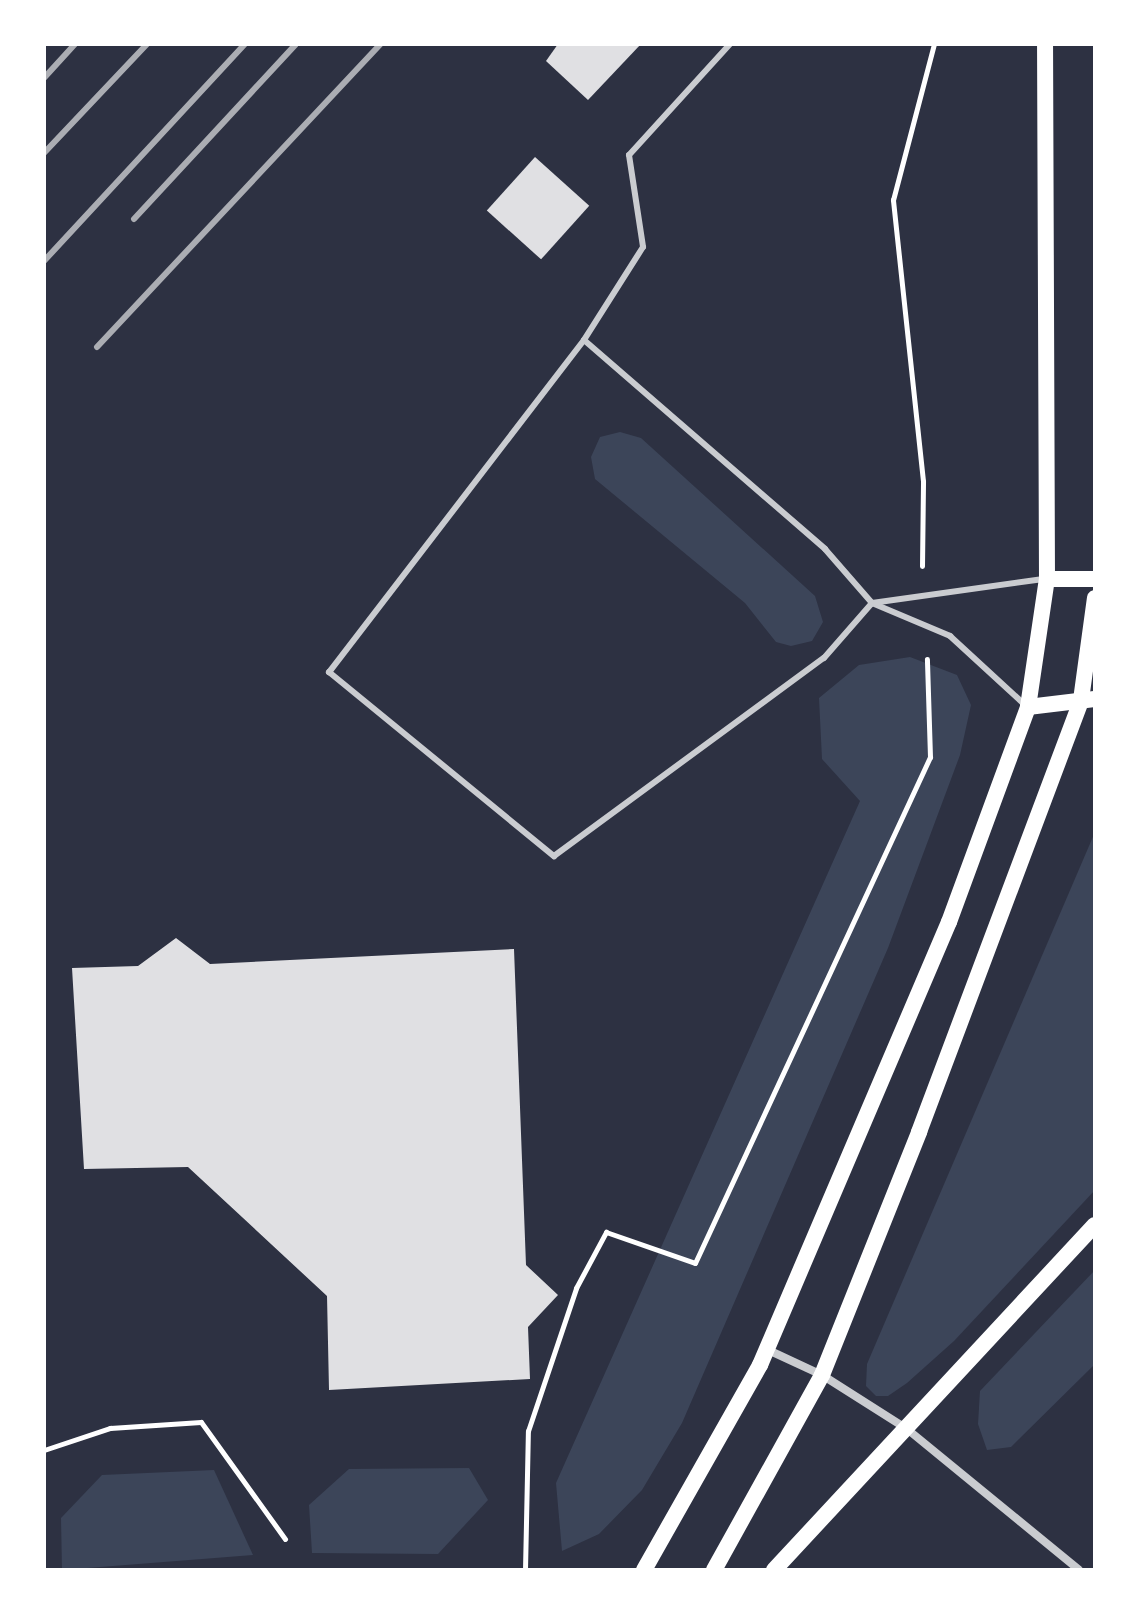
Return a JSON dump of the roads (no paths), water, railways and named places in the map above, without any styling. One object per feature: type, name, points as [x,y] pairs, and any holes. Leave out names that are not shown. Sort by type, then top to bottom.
[{"type":"main road","points":[[644,1570],[766,1349],[949,922],[1028,707],[1047,579],[1045,44]]},
{"type":"main road","points":[[1047,579],[1095,579]]},
{"type":"main road","points":[[714,1570],[822,1375],[1088,700],[1095,598]]},
{"type":"main road","points":[[1028,707],[1088,700]]},
{"type":"main road","points":[[774,1570],[1095,1225]]},
{"type":"street","points":[[766,1349],[822,1375],[907,1429],[1079,1570]]},
{"type":"lane","points":[[730,44],[629,155],[643,247],[584,340],[329,672],[554,856],[824,658],[872,603],[1047,579]]},
{"type":"lane","points":[[584,340],[825,549],[872,603],[950,636],[1028,707]]},
{"type":"railway","points":[[44,78],[75,44]]},
{"type":"railway","points":[[44,153],[147,44]]},
{"type":"railway","points":[[44,261],[245,44]]},
{"type":"railway","points":[[134,219],[296,44]]},
{"type":"railway","points":[[97,347],[381,44]]}]
